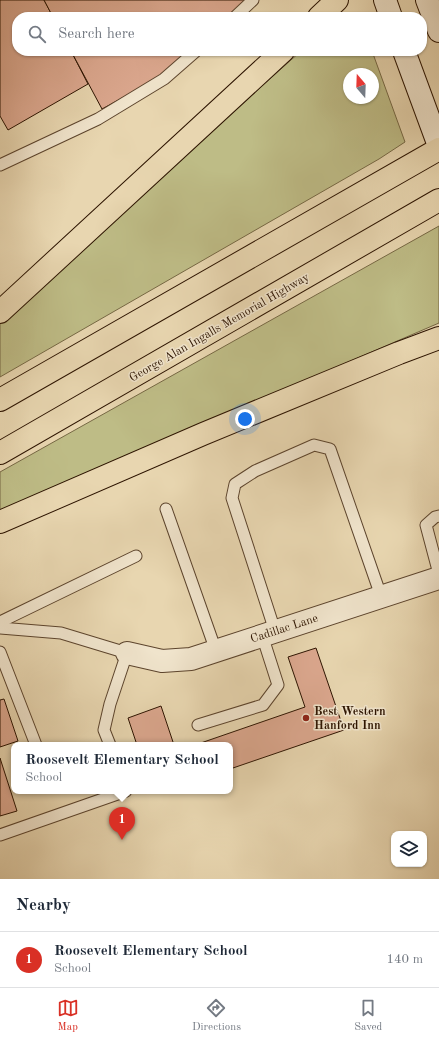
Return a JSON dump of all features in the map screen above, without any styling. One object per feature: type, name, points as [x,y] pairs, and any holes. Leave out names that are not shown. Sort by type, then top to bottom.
[{"type":"highway","points":[[324,12],[337,0]]},
{"type":"highway","points":[[0,312],[278,56]]},
{"type":"highway","points":[[0,400],[439,148]]},
{"type":"highway","name":"George Alan Ingalls Memorial Highway","points":[[0,453],[439,200]]},
{"type":"highway","points":[[0,522],[196,437],[399,353],[439,338]]},
{"type":"street","points":[[385,0],[389,12]]},
{"type":"street","points":[[427,0],[439,31]]},
{"type":"street","points":[[406,56],[439,148]]},
{"type":"street","name":"Cadillac Lane","points":[[127,653],[162,661],[191,659],[439,578]]},
{"type":"lane","points":[[240,12],[253,0]]},
{"type":"lane","points":[[0,165],[98,119],[164,79],[190,56]]},
{"type":"lane","points":[[198,725],[263,705],[278,685],[269,633],[232,498],[235,484],[255,471],[314,445],[330,449],[381,596]]},
{"type":"lane","points":[[166,509],[216,651]]},
{"type":"lane","points":[[439,516],[435,517],[426,525],[439,574]]},
{"type":"lane","points":[[0,622],[136,556]]},
{"type":"lane","points":[[0,628],[60,633],[127,653],[110,704],[104,730],[109,742]]},
{"type":"lane","points":[[0,652],[35,742]]},
{"type":"lane","points":[[0,835],[117,794]]},
{"type":"shaded area","points":[[295,56],[374,56],[378,68],[343,68],[343,104],[379,104],[379,70],[405,142],[379,159],[0,377],[0,321]]},
{"type":"shaded area","points":[[439,226],[439,323],[0,512],[0,472]]},
{"type":"building","points":[[0,0],[44,0],[50,12],[12,12],[12,56],[74,56],[88,84],[8,130],[0,116]]},
{"type":"building","points":[[44,0],[247,0],[234,12],[50,12]]},
{"type":"building","points":[[74,56],[186,56],[166,74],[102,109]]},
{"type":"building","name":"Best Western Hanford Inn","points":[[316,648],[344,730],[233,768],[233,742],[204,742],[305,707],[288,657]]},
{"type":"building","points":[[4,699],[18,741],[11,742],[11,743],[0,747],[0,700]]},
{"type":"building","points":[[161,706],[173,742],[136,742],[128,718]]},
{"type":"building","points":[[0,758],[17,811],[0,816]]},
{"type":"place","name":"Best Western Hanford Inn","points":[[306,718]]},
{"type":"place","name":"Roosevelt Elementary School","points":[[122,840]]}]
